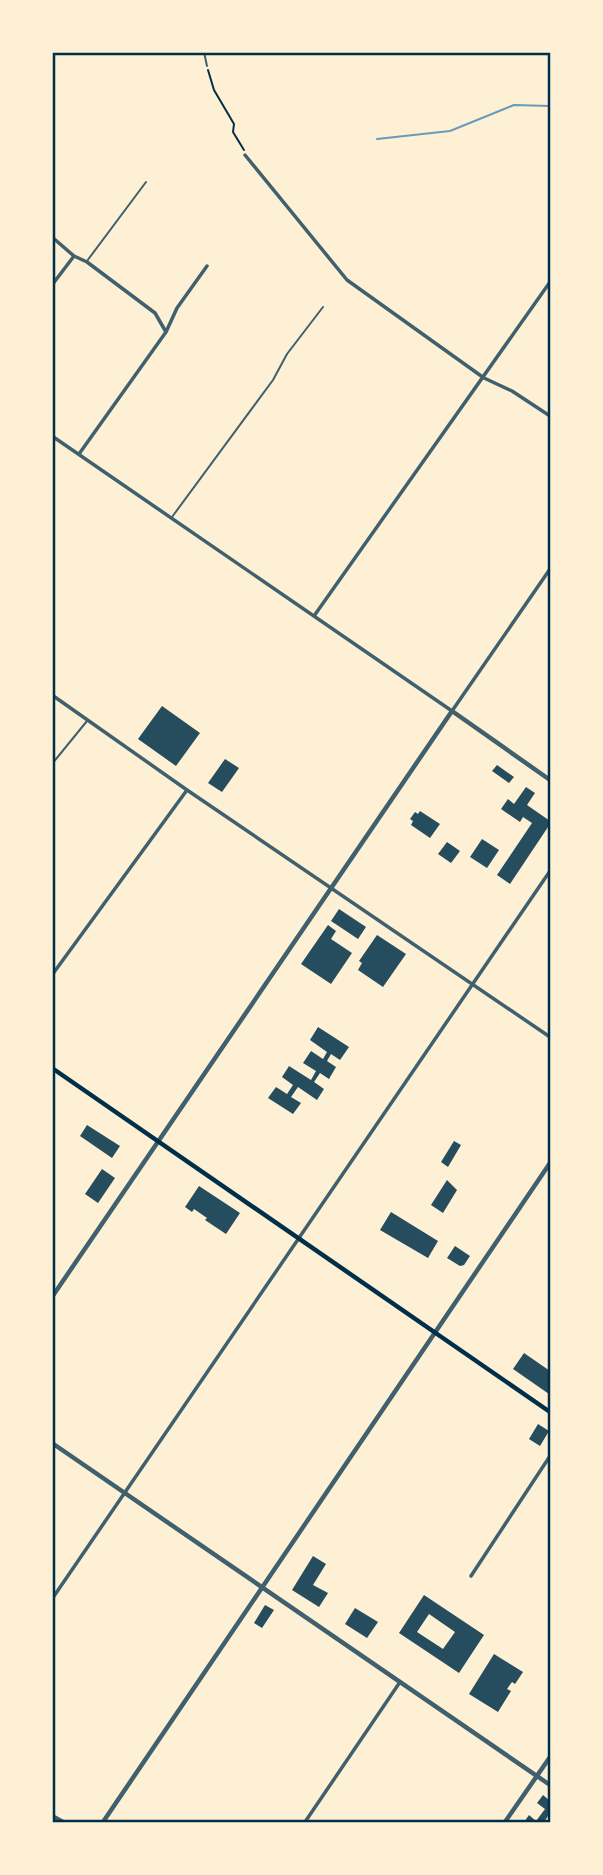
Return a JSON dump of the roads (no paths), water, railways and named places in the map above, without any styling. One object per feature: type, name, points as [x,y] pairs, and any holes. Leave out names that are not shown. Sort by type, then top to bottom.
[{"type":"main road","points":[[52,1068],[551,1412]]},
{"type":"street","points":[[245,155],[347,280],[484,378],[512,391],[551,416]]},
{"type":"street","points":[[52,237],[74,256],[87,262],[155,313],[166,332]]},
{"type":"street","points":[[52,285],[74,256]]},
{"type":"street","points":[[79,454],[166,332],[177,308],[207,266]]},
{"type":"street","points":[[314,616],[551,282]]},
{"type":"street","points":[[52,436],[551,780]]},
{"type":"street","points":[[52,1297],[551,569]]},
{"type":"street","points":[[52,695],[551,1037]]},
{"type":"street","points":[[52,975],[187,790]]},
{"type":"street","points":[[52,1599],[551,871]]},
{"type":"street","points":[[103,1822],[551,1163]]},
{"type":"street","points":[[52,1443],[551,1785]]},
{"type":"street","points":[[471,1576],[551,1456]]},
{"type":"street","points":[[305,1822],[401,1682]]},
{"type":"street","points":[[505,1822],[551,1757]]},
{"type":"street","points":[[52,1816],[63,1822]]},
{"type":"lane","points":[[204,52],[207,66]]},
{"type":"lane","points":[[87,262],[146,182]]},
{"type":"lane","points":[[172,518],[323,307]]},
{"type":"lane","points":[[52,764],[88,720]]},
{"type":"waterway","points":[[377,139],[450,131],[514,105],[550,106]]}]
